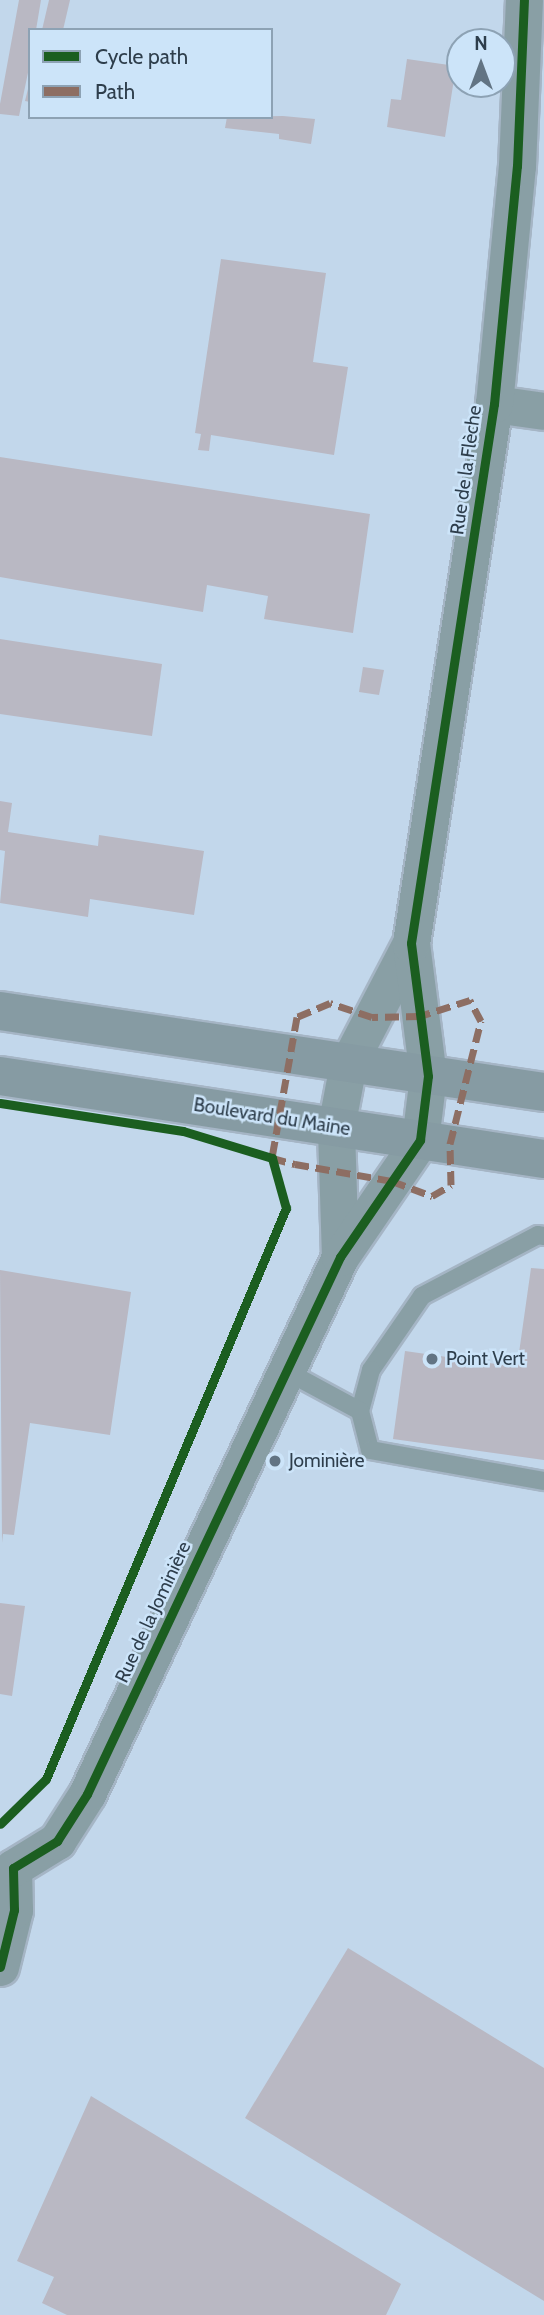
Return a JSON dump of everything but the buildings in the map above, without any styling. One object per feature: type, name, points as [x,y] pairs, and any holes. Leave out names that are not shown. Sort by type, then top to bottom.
[{"type":"main road","points":[[0,1011],[544,1092]]},
{"type":"main road","name":"Boulevard du Maine","points":[[0,1076],[544,1159]]},
{"type":"street","name":"Rue de la Flèche","points":[[411,943],[494,404],[517,166],[524,0]]},
{"type":"street","points":[[494,404],[544,411]]},
{"type":"street","points":[[340,1257],[336,1127],[348,1064],[411,943]]},
{"type":"street","points":[[411,943],[429,1076],[420,1140]]},
{"type":"street","name":"Rue de la Jominière","points":[[0,1967],[14,1910],[7,1868],[57,1841],[87,1794],[340,1257],[420,1140]]},
{"type":"lane","points":[[544,1236],[538,1235],[422,1296],[370,1370],[360,1411],[370,1450],[544,1481]]},
{"type":"lane","points":[[286,1371],[360,1411]]},
{"type":"marked path","points":[[270,1157],[272,1158],[295,1164],[392,1181],[432,1196],[451,1185],[450,1144],[481,1021],[470,1000],[420,1016],[372,1017],[330,1003],[297,1017],[272,1158]]},
{"type":"cycle path","points":[[0,1967],[14,1910],[13,1868],[57,1841],[87,1794],[340,1257],[420,1140],[428,1076],[411,943],[494,404],[517,166],[524,0]]},
{"type":"cycle path","points":[[0,1103],[183,1131],[272,1158],[286,1208],[46,1779],[0,1824]]},
{"type":"place","name":"Point Vert","points":[[432,1359]]},
{"type":"place","name":"Jominière","points":[[275,1461]]}]
